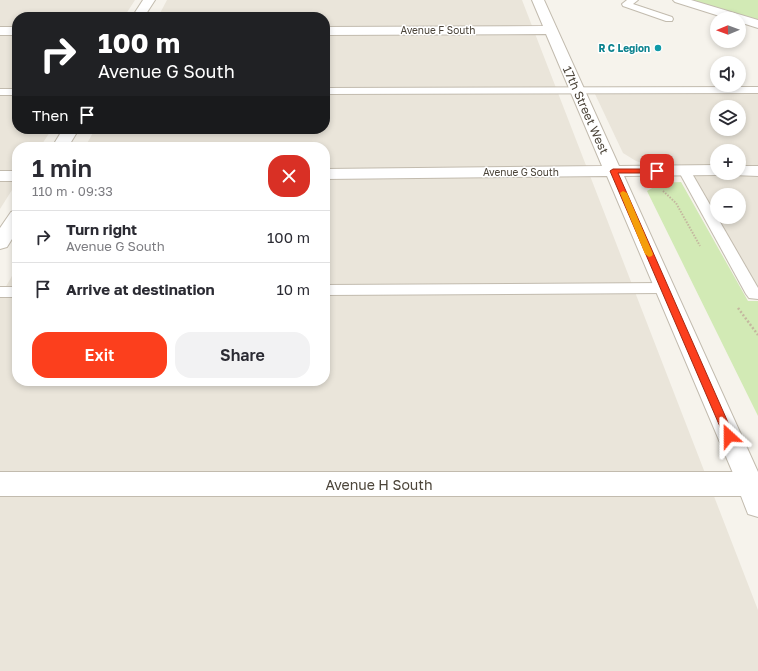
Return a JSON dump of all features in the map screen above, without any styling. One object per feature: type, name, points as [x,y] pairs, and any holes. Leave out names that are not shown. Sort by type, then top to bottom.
[{"type":"street","points":[[141,12],[149,0]]},
{"type":"street","name":"17th Street West","points":[[538,0],[755,491]]},
{"type":"street","points":[[678,0],[758,24]]},
{"type":"street","name":"Avenue F South","points":[[330,31],[551,30]]},
{"type":"street","points":[[0,31],[12,31]]},
{"type":"street","name":"Avenue G South","points":[[330,174],[710,170]]},
{"type":"street","points":[[746,171],[758,171]]},
{"type":"street","points":[[0,176],[12,176]]},
{"type":"street","points":[[0,243],[12,224]]},
{"type":"street","name":"Avenue H South","points":[[0,484],[755,491]]},
{"type":"lane","points":[[634,0],[626,4],[670,19]]},
{"type":"lane","points":[[330,92],[758,90]]},
{"type":"lane","points":[[0,92],[12,92]]},
{"type":"lane","points":[[684,170],[754,294],[758,294]]},
{"type":"lane","points":[[330,290],[664,288]]},
{"type":"lane","points":[[0,292],[12,292]]},
{"type":"shaded area","points":[[0,0],[135,0],[127,12],[12,12],[12,134],[49,134],[43,142],[12,142],[12,190],[0,209]]},
{"type":"shaded area","points":[[167,0],[522,0],[758,610],[758,671],[0,671],[0,297],[12,276],[12,386],[330,386],[330,142],[88,142],[92,134],[330,134],[330,12],[161,12]]},
{"type":"shaded area","points":[[758,93],[758,289],[720,224],[746,224],[746,188],[710,188],[710,206],[686,165],[648,165],[636,161],[623,153],[595,94]]},
{"type":"green space","points":[[692,0],[758,0],[758,20],[746,16],[746,12],[732,12]]},
{"type":"green space","points":[[681,182],[748,301],[758,301],[758,416],[647,191],[661,183]]},
{"type":"slow traffic","points":[[623,193],[649,254]]},
{"type":"place","name":"R C Legion","points":[[658,48]]},
{"type":"route","points":[[657,171],[613,171],[729,436]]}]
